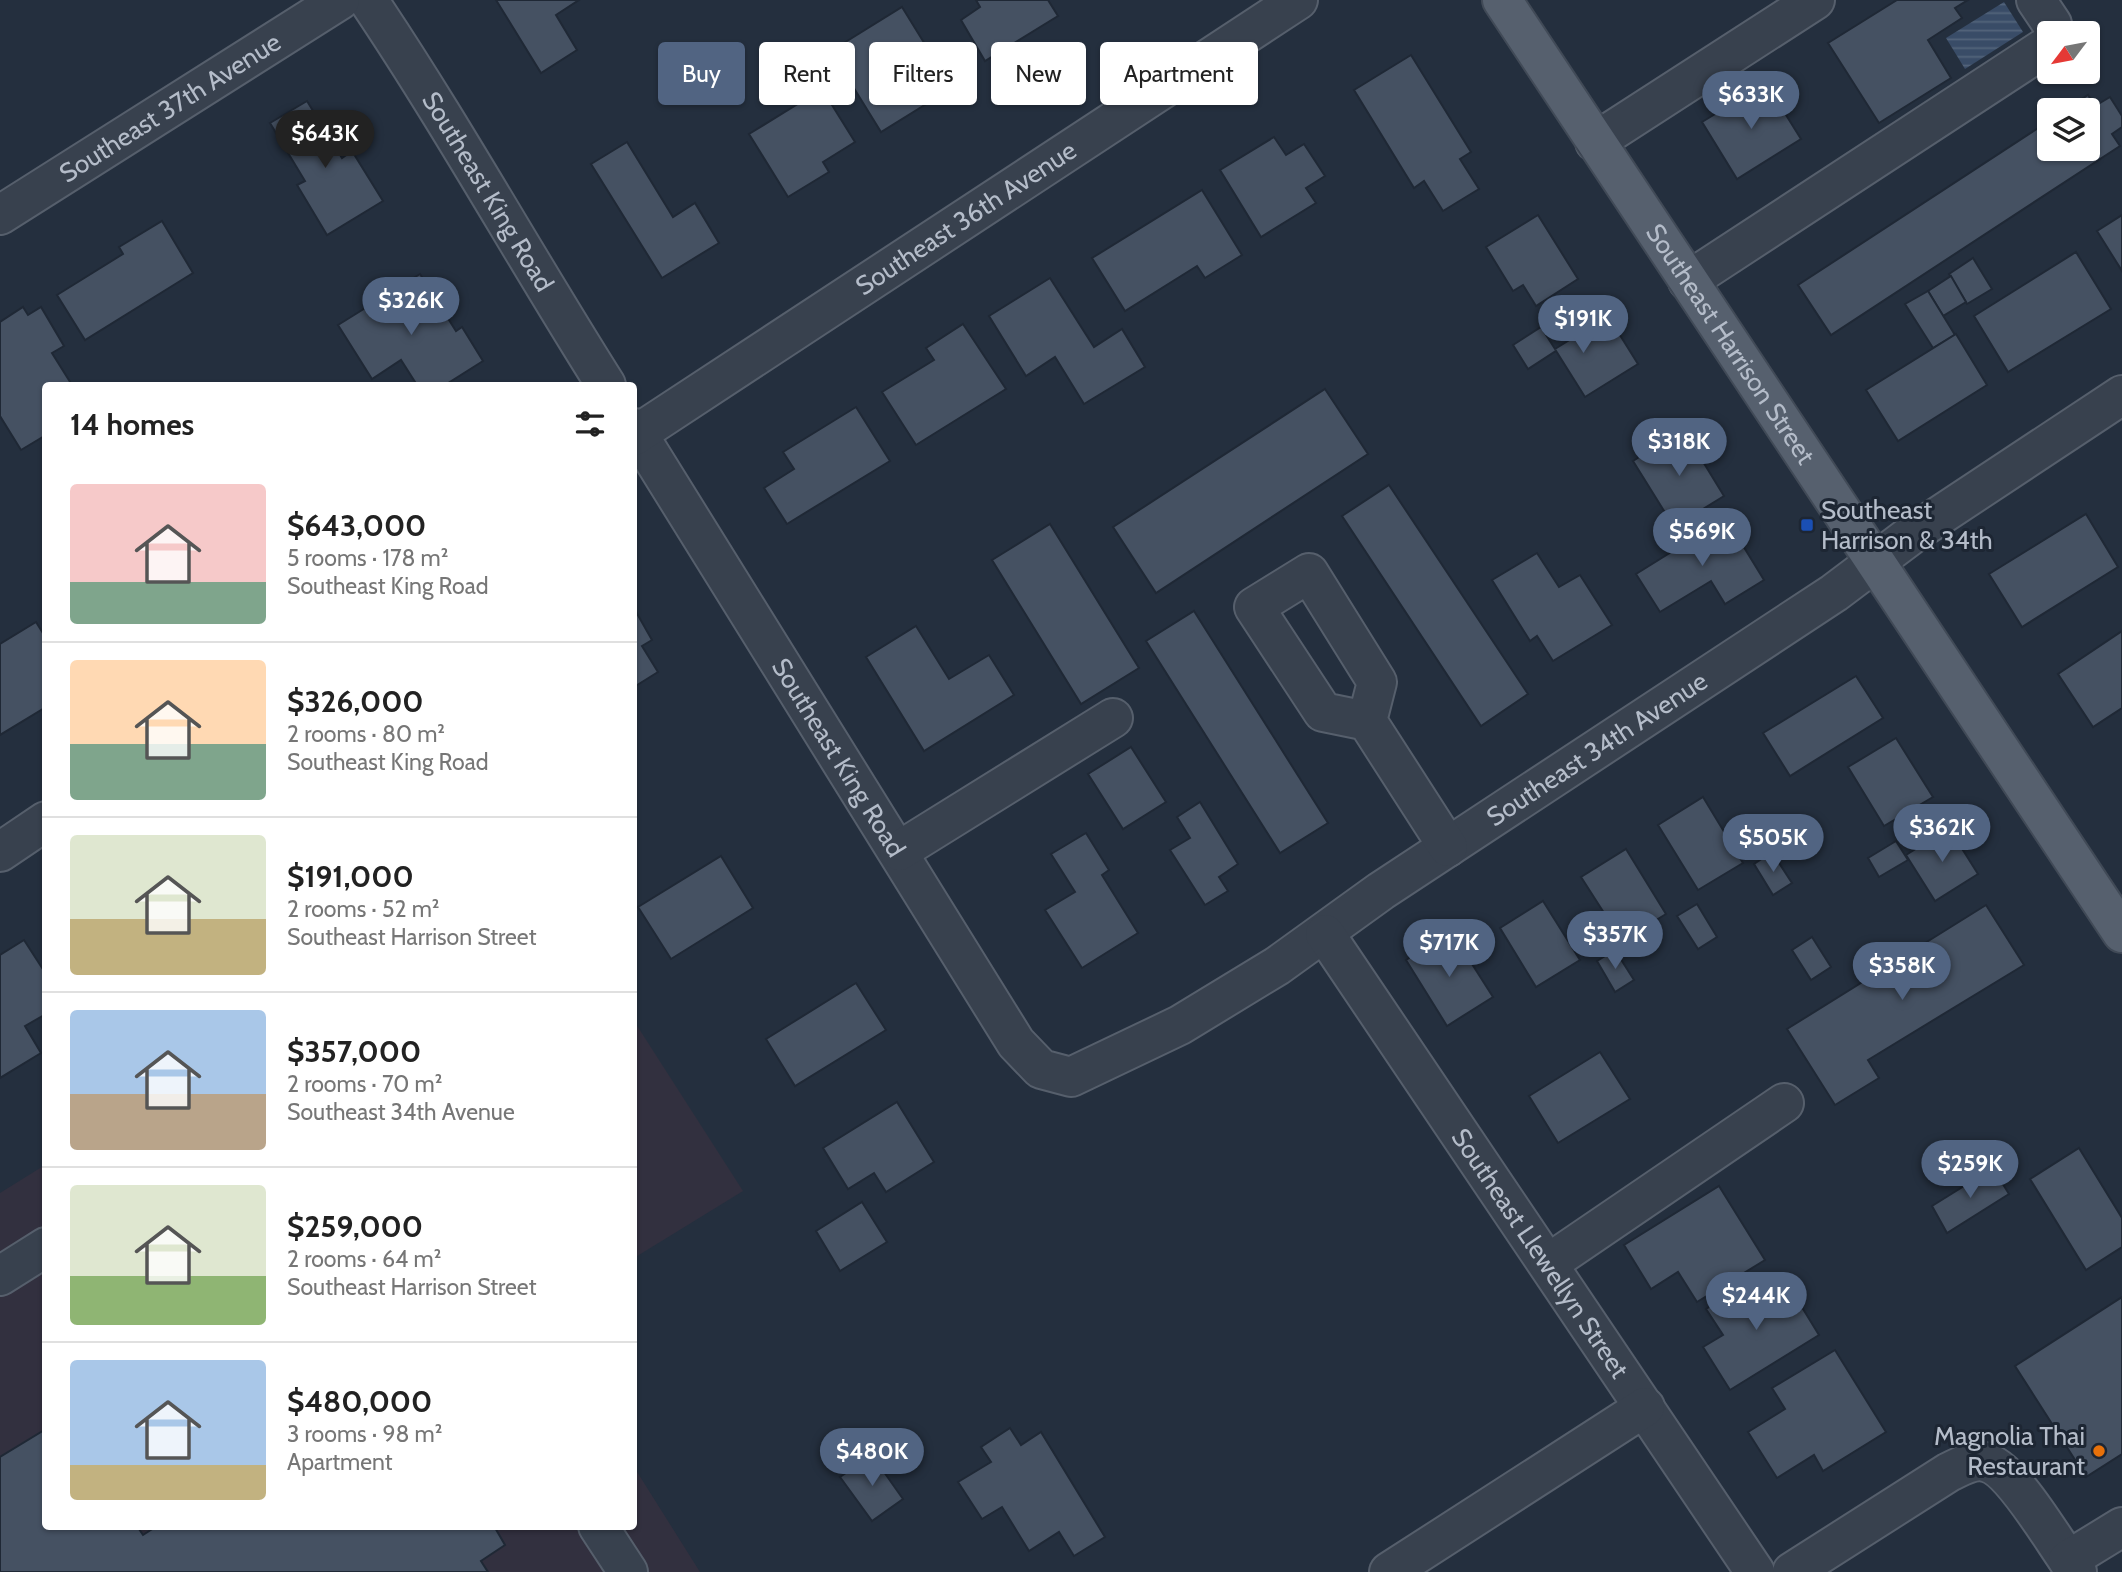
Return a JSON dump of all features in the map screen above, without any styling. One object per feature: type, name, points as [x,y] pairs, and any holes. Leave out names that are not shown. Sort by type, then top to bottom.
[{"type":"main road","name":"Southeast Harrison Street","points":[[1502,0],[2122,933]]},
{"type":"street","name":"Southeast 37th Avenue","points":[[0,215],[340,0]]},
{"type":"street","name":"Southeast King Road","points":[[368,0],[461,145],[538,278],[604,382]]},
{"type":"street","name":"Southeast 36th Avenue","points":[[637,432],[1298,0]]},
{"type":"street","points":[[1595,142],[1815,0]]},
{"type":"street","points":[[2036,0],[2050,21]]},
{"type":"street","points":[[1688,281],[2037,53]]},
{"type":"street","name":"Southeast 34th Avenue","points":[[1058,1076],[1071,1077],[1085,1073],[1180,1026],[1325,934],[1381,891],[1834,593],[2122,395]]},
{"type":"street","name":"Southeast King Road","points":[[637,436],[899,851],[1016,1043],[1029,1059],[1058,1076]]},
{"type":"street","points":[[899,851],[1113,718]]},
{"type":"street","points":[[1367,721],[1448,847]]},
{"type":"street","points":[[0,852],[42,824]]},
{"type":"street","name":"Southeast Llewellyn Street","points":[[1325,934],[1755,1572]]},
{"type":"street","points":[[1549,1263],[1784,1103]]},
{"type":"street","points":[[0,1276],[42,1250]]},
{"type":"street","points":[[1389,1572],[1645,1406]]},
{"type":"street","points":[[1792,1572],[1949,1472],[1973,1462],[1985,1462],[2008,1478],[2073,1566],[2122,1527]]},
{"type":"street","points":[[601,1530],[628,1572]]},
{"type":"shaded area","points":[[637,1026],[743,1191],[637,1256]]},
{"type":"shaded area","points":[[42,1167],[42,1530],[637,1530],[637,1472],[700,1572],[0,1572],[0,1193]]},
{"type":"water","points":[[2004,2],[2023,32],[1965,69],[1946,38]]},
{"type":"building","points":[[496,0],[579,0],[556,15],[577,50],[541,73]]},
{"type":"building","points":[[976,0],[1048,0],[1058,16],[1016,42],[991,42],[991,57],[985,61],[977,42],[974,42],[961,20],[980,7]]},
{"type":"building","points":[[1897,0],[1968,0],[1955,8],[1962,18],[1928,40],[1951,78],[1879,123],[1828,43]]},
{"type":"building","points":[[902,7],[924,42],[869,42],[869,105],[925,105],[881,132],[855,90],[855,42],[846,42]]},
{"type":"building","points":[[1411,55],[1471,152],[1460,159],[1479,189],[1443,211],[1424,181],[1414,188],[1354,90]]},
{"type":"building","points":[[1766,83],[1801,139],[1737,179],[1702,122]]},
{"type":"building","points":[[2110,97],[2122,116],[2122,127],[2112,134],[2120,146],[2100,159],[2100,103]]},
{"type":"building","points":[[307,101],[342,158],[352,151],[383,201],[327,235],[297,185],[305,181],[270,123]]},
{"type":"building","points":[[796,105],[832,105],[855,142],[823,162],[829,172],[788,197],[749,134]]},
{"type":"building","points":[[2037,129],[2037,161],[2097,161],[1831,335],[1798,285]]},
{"type":"building","points":[[1274,137],[1286,155],[1304,144],[1325,176],[1306,188],[1316,203],[1261,237],[1220,170]]},
{"type":"building","points":[[627,142],[673,217],[695,203],[719,243],[662,278],[591,164]]},
{"type":"building","points":[[1202,190],[1242,255],[1205,278],[1197,266],[1125,311],[1092,258]]},
{"type":"building","points":[[1538,215],[1578,279],[1536,306],[1523,285],[1513,291],[1486,247]]},
{"type":"building","points":[[2122,215],[2122,271],[2097,231]]},
{"type":"building","points":[[162,221],[193,273],[85,340],[57,295],[123,254],[119,247]]},
{"type":"building","points":[[2076,252],[2111,309],[2008,372],[1974,316]]},
{"type":"building","points":[[1973,258],[1992,289],[1967,304],[1949,274]]},
{"type":"building","points":[[420,274],[456,331],[462,327],[483,361],[450,382],[415,382],[401,360],[372,379],[338,325]]},
{"type":"building","points":[[1951,276],[1966,302],[1943,316],[1928,291]]},
{"type":"building","points":[[1050,278],[1094,347],[1122,329],[1145,367],[1084,404],[1055,357],[1026,376],[989,316]]},
{"type":"building","points":[[1928,291],[1955,335],[1933,348],[1905,304]]},
{"type":"building","points":[[23,307],[28,315],[41,307],[64,346],[52,353],[70,382],[42,382],[42,437],[21,450],[0,416],[0,322]]},
{"type":"building","points":[[1608,316],[1638,364],[1585,397],[1556,351],[1528,369],[1513,345],[1541,327],[1555,349]]},
{"type":"building","points":[[963,324],[1006,389],[916,445],[882,392],[934,360],[926,348]]},
{"type":"building","points":[[1956,334],[1987,385],[1898,441],[1866,390]]},
{"type":"building","points":[[1325,389],[1368,454],[1156,593],[1113,527]]},
{"type":"building","points":[[856,407],[890,461],[787,524],[764,488],[794,469],[783,452]]},
{"type":"building","points":[[1683,429],[1724,496],[1674,527],[1633,461]]},
{"type":"building","points":[[1389,485],[1528,694],[1481,726],[1342,516]]},
{"type":"building","points":[[2086,514],[2118,567],[2022,627],[1989,574]]},
{"type":"building","points":[[1726,518],[1764,580],[1725,604],[1711,581],[1660,612],[1636,574]]},
{"type":"building","points":[[1050,524],[1139,668],[1081,704],[992,560]]},
{"type":"building","points":[[1537,553],[1559,587],[1580,575],[1612,625],[1553,661],[1537,636],[1530,641],[1492,580]]},
{"type":"building","points":[[1194,611],[1328,823],[1280,853],[1146,641]]},
{"type":"building","points":[[637,614],[652,640],[642,646],[658,672],[637,685]]},
{"type":"building","points":[[36,622],[42,632],[42,709],[0,735],[0,644]]},
{"type":"building","points":[[916,626],[949,679],[989,655],[1014,695],[924,751],[866,657]]},
{"type":"building","points":[[2122,631],[2122,708],[2093,727],[2058,674]]},
{"type":"building","points":[[1856,676],[1883,718],[1790,776],[1763,733]]},
{"type":"building","points":[[1896,738],[1933,797],[1884,826],[1848,767]]},
{"type":"building","points":[[1131,747],[1166,802],[1123,829],[1088,774]]},
{"type":"building","points":[[1703,797],[1743,863],[1698,890],[1658,825]]},
{"type":"building","points":[[1200,802],[1238,864],[1219,877],[1228,891],[1205,905],[1170,850],[1190,838],[1177,817]]},
{"type":"building","points":[[1949,828],[1978,874],[1935,901],[1906,855]]},
{"type":"building","points":[[1086,833],[1109,870],[1102,875],[1138,933],[1082,968],[1045,910],[1075,892],[1051,854]]},
{"type":"building","points":[[1896,841],[1908,860],[1879,877],[1868,858]]},
{"type":"building","points":[[1626,849],[1666,914],[1622,941],[1581,877]]},
{"type":"building","points":[[1772,852],[1792,883],[1773,895],[1754,864]]},
{"type":"building","points":[[721,856],[753,908],[671,959],[638,907]]},
{"type":"building","points":[[1543,901],[1580,960],[1536,987],[1500,928]]},
{"type":"building","points":[[1697,904],[1717,937],[1698,949],[1677,916]]},
{"type":"building","points":[[1986,905],[2024,965],[1868,1060],[1879,1078],[1835,1105],[1787,1029]]},
{"type":"building","points":[[1451,931],[1493,997],[1447,1026],[1406,960]]},
{"type":"building","points":[[1812,937],[1831,967],[1811,980],[1792,950]]},
{"type":"building","points":[[24,940],[42,968],[42,1016],[25,1026],[41,1053],[0,1078],[0,955]]},
{"type":"building","points":[[1615,950],[1634,980],[1615,992],[1597,961]]},
{"type":"building","points":[[856,983],[886,1030],[795,1086],[766,1039]]},
{"type":"building","points":[[1600,1052],[1630,1099],[1558,1143],[1529,1096]]},
{"type":"building","points":[[897,1102],[934,1162],[886,1192],[874,1173],[848,1189],[823,1148]]},
{"type":"building","points":[[2079,1148],[2122,1218],[2122,1247],[2086,1270],[2030,1179]]},
{"type":"building","points":[[1993,1168],[2009,1194],[1947,1233],[1932,1206]]},
{"type":"building","points":[[1719,1186],[1765,1260],[1697,1302],[1678,1272],[1651,1289],[1624,1245]]},
{"type":"building","points":[[862,1202],[887,1242],[840,1271],[816,1231]]},
{"type":"building","points":[[1757,1278],[1772,1303],[1792,1291],[1819,1335],[1730,1390],[1703,1347],[1723,1335],[1706,1309]]},
{"type":"building","points":[[2122,1297],[2122,1454],[2086,1477],[2015,1366]]},
{"type":"building","points":[[1835,1350],[1886,1432],[1823,1471],[1814,1455],[1777,1478],[1748,1432],[1785,1409],[1772,1388]]},
{"type":"building","points":[[1010,1428],[1021,1445],[1041,1432],[1105,1537],[1074,1556],[1059,1532],[1029,1551],[1002,1507],[982,1519],[958,1482],[991,1462],[981,1447]]},
{"type":"building","points":[[42,1431],[42,1530],[140,1530],[143,1535],[151,1530],[496,1530],[505,1545],[481,1561],[488,1572],[0,1572],[0,1457]]},
{"type":"building","points":[[872,1455],[903,1499],[872,1521],[840,1477]]},
{"type":"place","name":"Southeast Harrison & 34th","points":[[1807,525]]},
{"type":"place","name":"Magnolia Thai Restaurant","points":[[2099,1451]]}]
